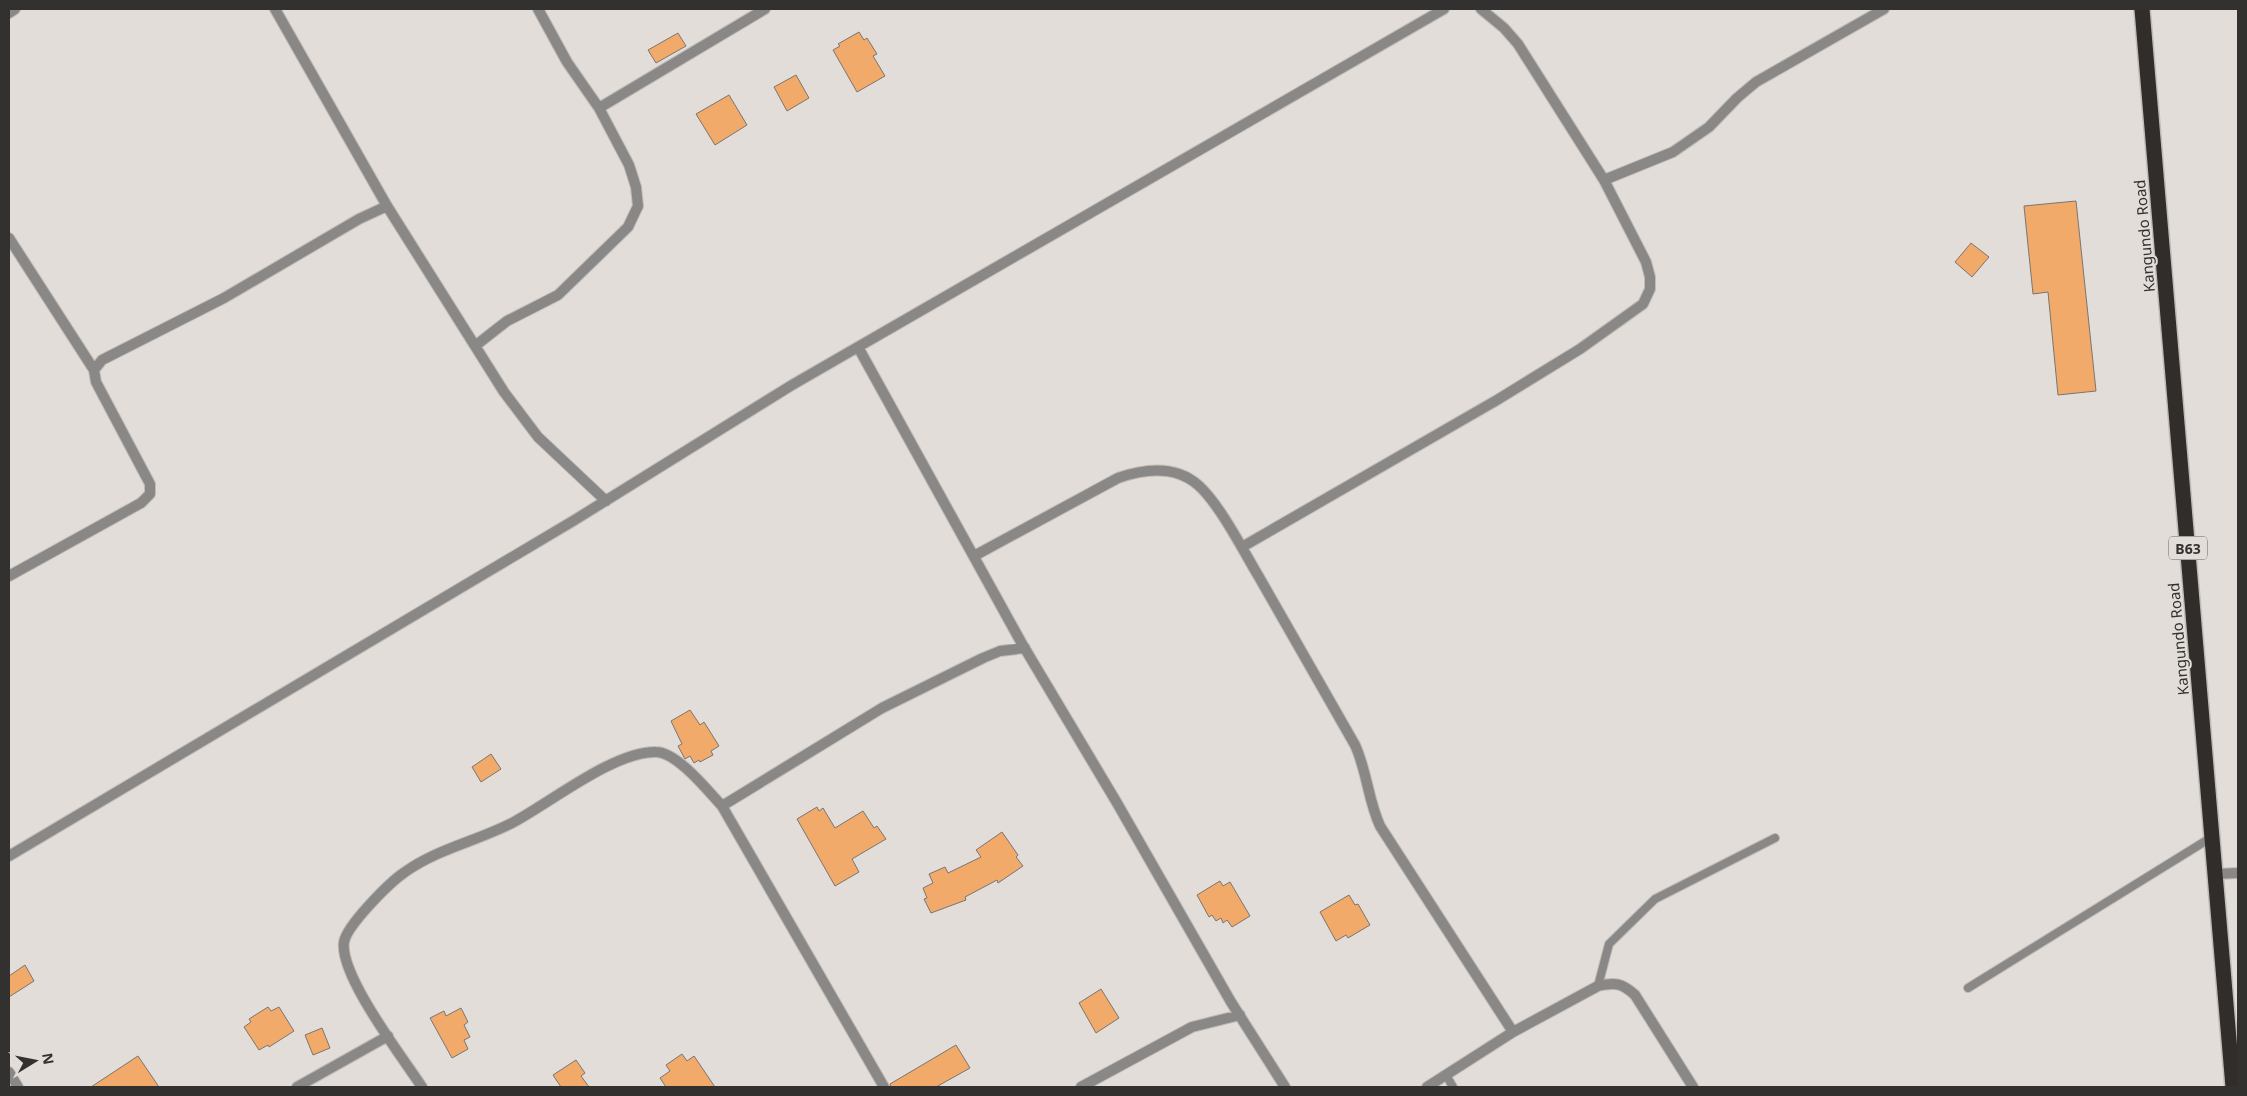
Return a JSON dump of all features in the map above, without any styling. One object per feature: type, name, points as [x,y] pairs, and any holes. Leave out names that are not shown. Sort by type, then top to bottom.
[{"type":"highway","name":"Kangundo Road","points":[[2142,9],[2215,874],[2234,1041],[2233,1087]]},
{"type":"street","points":[[9,13],[15,9]]},
{"type":"street","points":[[275,9],[387,206],[504,392],[538,437],[606,501]]},
{"type":"street","points":[[475,346],[507,321],[558,295],[628,227],[638,206],[636,187],[629,165],[599,108],[567,62],[538,9]]},
{"type":"street","points":[[599,108],[765,9]]},
{"type":"street","points":[[9,856],[606,501],[792,385],[1444,9]]},
{"type":"street","points":[[1242,547],[1580,350],[1643,304],[1650,289],[1650,277],[1646,262],[1604,180],[1518,44],[1504,28],[1481,9]]},
{"type":"street","points":[[1604,180],[1673,152],[1709,127],[1737,98],[1756,82],[1884,9]]},
{"type":"street","points":[[94,370],[102,360],[224,298],[359,219],[387,206]]},
{"type":"street","points":[[9,238],[94,370],[96,382],[150,484],[150,494],[141,503],[9,576]]},
{"type":"street","points":[[858,347],[1025,648],[1240,1015],[1285,1087]]},
{"type":"street","points":[[974,556],[1118,478],[1140,471],[1156,470],[1180,475],[1198,485],[1212,502],[1242,547],[1355,745],[1362,760],[1375,816],[1380,826],[1513,1032]]},
{"type":"street","points":[[722,806],[882,708],[983,658],[1000,652],[1025,648]]},
{"type":"street","points":[[422,1087],[365,1002],[345,958],[344,943],[348,931],[383,891],[405,872],[439,854],[512,823],[607,766],[638,755],[657,752],[672,758],[695,777],[722,806],[884,1087]]},
{"type":"street","points":[[2215,874],[2238,874]]},
{"type":"street","points":[[1427,1087],[1513,1032],[1598,986],[1614,982],[1624,984],[1635,995],[1693,1087]]},
{"type":"street","points":[[1081,1087],[1192,1027],[1240,1015]]},
{"type":"street","points":[[297,1087],[388,1036]]},
{"type":"street","points":[[9,1072],[18,1087]]},
{"type":"lane","points":[[1968,988],[2212,837]]},
{"type":"lane","points":[[1598,986],[1609,944],[1654,899],[1776,838]]},
{"type":"lane","points":[[1446,1075],[1453,1087]]},
{"type":"building","points":[[859,32],[864,40],[867,38],[877,54],[873,56],[885,76],[857,92],[833,50],[840,46],[838,44]]},
{"type":"building","points":[[678,33],[686,46],[656,63],[648,50]]},
{"type":"building","points":[[796,75],[809,98],[787,111],[774,87]]},
{"type":"building","points":[[729,95],[747,125],[715,145],[696,114]]},
{"type":"building","points":[[2076,201],[2096,391],[2058,395],[2048,292],[2033,294],[2024,206]]},
{"type":"building","points":[[1971,243],[1989,257],[1972,277],[1955,262]]},
{"type":"building","points":[[690,710],[700,725],[704,722],[719,746],[711,751],[713,755],[694,763],[690,756],[685,759],[678,746],[682,744],[671,721]]},
{"type":"building","points":[[491,754],[501,769],[481,782],[472,767]]},
{"type":"building","points":[[817,807],[819,811],[823,808],[835,828],[863,811],[874,828],[877,826],[886,839],[852,859],[859,872],[835,886],[797,819]]},
{"type":"building","points":[[1002,832],[1018,855],[1016,857],[1023,866],[998,883],[997,880],[965,897],[966,900],[931,913],[924,899],[927,898],[923,888],[933,883],[929,874],[945,867],[948,873],[981,857],[976,850]]},
{"type":"building","points":[[1220,881],[1223,886],[1230,882],[1250,916],[1232,927],[1227,920],[1223,923],[1221,918],[1216,921],[1212,915],[1209,917],[1197,895]]},
{"type":"building","points":[[1349,895],[1355,905],[1358,904],[1370,925],[1348,938],[1346,935],[1336,941],[1320,912]]},
{"type":"building","points":[[25,965],[34,981],[9,997],[9,976]]},
{"type":"building","points":[[1101,989],[1119,1018],[1096,1033],[1079,1003]]},
{"type":"building","points":[[268,1007],[271,1011],[279,1007],[294,1031],[269,1047],[268,1045],[259,1050],[244,1027],[251,1022],[249,1019]]},
{"type":"building","points":[[461,1008],[468,1022],[464,1025],[470,1037],[464,1040],[468,1049],[452,1058],[430,1018],[444,1011],[446,1016]]},
{"type":"building","points":[[322,1028],[330,1048],[313,1055],[305,1035]]},
{"type":"building","points":[[956,1045],[970,1068],[936,1087],[891,1087],[890,1084]]},
{"type":"building","points":[[682,1054],[687,1061],[694,1056],[715,1087],[666,1087],[660,1078],[670,1071],[666,1065]]},
{"type":"building","points":[[138,1056],[159,1087],[91,1087]]},
{"type":"building","points":[[576,1060],[585,1073],[581,1076],[589,1087],[561,1087],[553,1075]]}]
